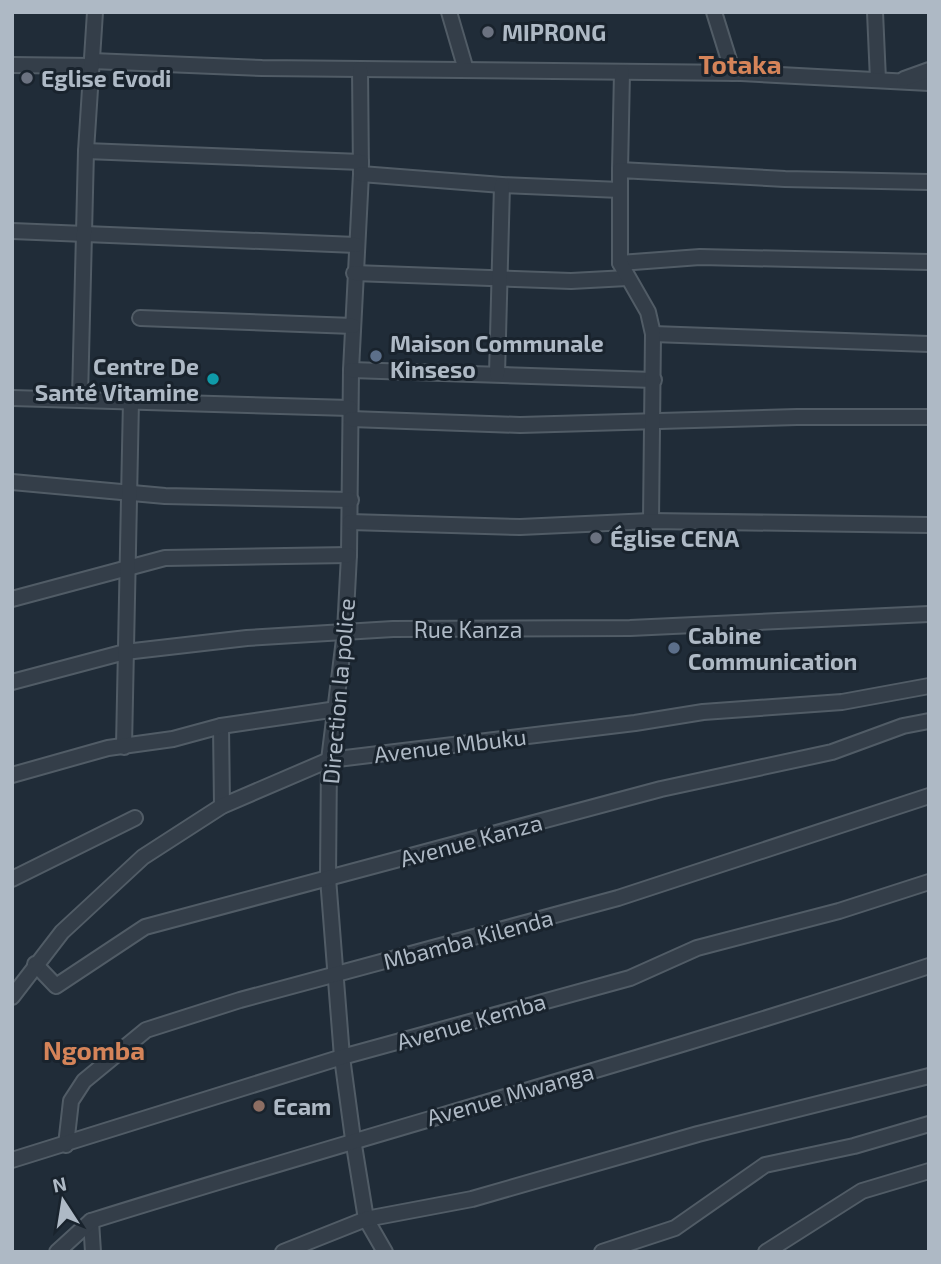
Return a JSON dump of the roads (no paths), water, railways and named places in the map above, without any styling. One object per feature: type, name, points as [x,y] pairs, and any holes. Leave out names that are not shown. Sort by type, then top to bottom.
[{"type":"street","points":[[80,398],[86,151],[94,12]]},
{"type":"street","points":[[449,12],[466,70]]},
{"type":"street","points":[[714,12],[733,73]]},
{"type":"street","points":[[875,12],[878,80]]},
{"type":"street","points":[[12,65],[733,73],[929,83]]},
{"type":"street","name":"Direction la police","points":[[360,69],[361,168],[354,273],[349,555],[345,631],[329,760],[328,878],[342,1057],[366,1219],[385,1252]]},
{"type":"street","points":[[896,82],[929,70]]},
{"type":"street","points":[[621,72],[620,263],[649,312],[653,334],[651,521]]},
{"type":"street","points":[[86,151],[361,168],[502,186],[620,190]]},
{"type":"street","points":[[620,170],[785,179],[929,182]]},
{"type":"street","points":[[496,374],[502,186]]},
{"type":"street","points":[[12,231],[356,245]]},
{"type":"street","points":[[620,263],[690,257],[929,262]]},
{"type":"street","points":[[354,273],[571,281],[627,278]]},
{"type":"street","points":[[140,318],[353,326]]},
{"type":"street","points":[[653,334],[929,344]]},
{"type":"street","points":[[351,370],[654,380]]},
{"type":"street","points":[[12,398],[131,400],[520,425],[653,420],[929,417]]},
{"type":"street","points":[[124,747],[131,400]]},
{"type":"street","points":[[12,482],[166,496],[351,500]]},
{"type":"street","points":[[350,522],[520,527],[651,521],[929,525]]},
{"type":"street","points":[[12,599],[165,558],[349,555]]},
{"type":"street","name":"Rue Kanza","points":[[12,682],[125,652],[247,638],[345,631],[630,628],[929,614]]},
{"type":"street","name":"Avenue Mbuku","points":[[12,997],[62,932],[143,857],[222,806],[329,760],[635,723],[703,712],[842,702],[929,686]]},
{"type":"street","points":[[12,775],[108,748],[173,739],[221,726],[337,709]]},
{"type":"street","name":"Avenue Kanza","points":[[35,964],[56,986],[145,927],[661,789],[832,752],[903,726],[929,721]]},
{"type":"street","points":[[221,726],[222,806]]},
{"type":"street","name":"Mbamba Kilenda","points":[[66,1145],[71,1101],[84,1081],[146,1030],[336,974],[618,898],[727,860],[929,796]]},
{"type":"street","points":[[12,879],[135,818]]},
{"type":"street","name":"Avenue Kemba","points":[[12,1160],[342,1057],[630,978],[697,948],[839,911],[929,882]]},
{"type":"street","name":"Avenue Mwanga","points":[[90,1221],[354,1139],[680,1046],[734,1026],[929,966]]},
{"type":"street","points":[[283,1252],[366,1219],[472,1199],[698,1135],[929,1076]]},
{"type":"street","points":[[602,1252],[675,1228],[765,1165],[854,1146],[929,1124]]},
{"type":"street","points":[[766,1252],[801,1227],[862,1191],[929,1171]]},
{"type":"street","points":[[57,1252],[90,1221]]},
{"type":"street","points":[[90,1221],[93,1252]]},
{"type":"place","name":"MIPRONG","points":[[488,32]]},
{"type":"place","name":"Eglise Evodi","points":[[27,78]]},
{"type":"place","name":"Maison Communale Kinseso","points":[[376,356]]},
{"type":"place","name":"Centre De Santé Vitamine","points":[[213,379]]},
{"type":"place","name":"Église CENA","points":[[596,538]]},
{"type":"place","name":"Cabine Communication","points":[[674,648]]},
{"type":"place","name":"Ecam","points":[[259,1106]]},
{"type":"district","name":"Totaka","points":[[740,63]]},
{"type":"district","name":"Ngomba","points":[[94,1049]]}]
